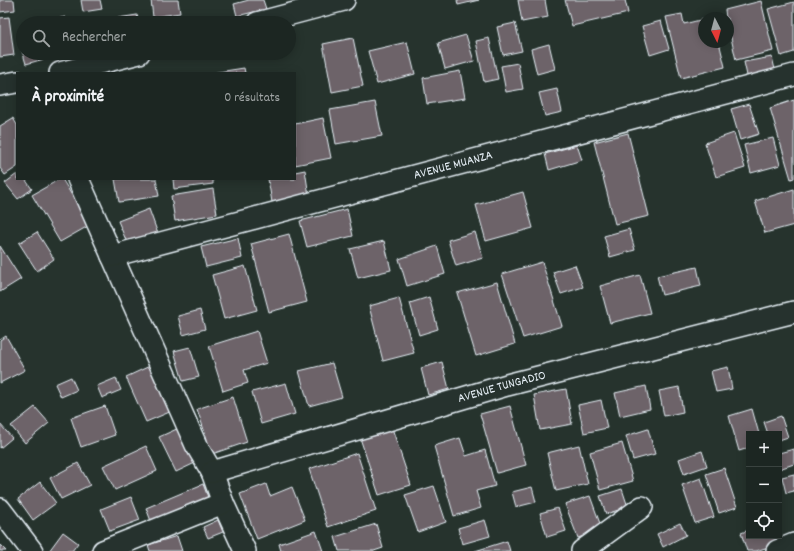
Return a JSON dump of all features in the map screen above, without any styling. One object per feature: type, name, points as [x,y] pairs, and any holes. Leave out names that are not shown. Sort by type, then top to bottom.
[{"type":"street","points":[[283,16],[344,0]]},
{"type":"street","points":[[64,72],[111,60]]},
{"type":"street","name":"AVENUE MUANZA","points":[[112,256],[794,76]]},
{"type":"street","points":[[0,85],[16,82]]},
{"type":"street","points":[[78,180],[196,445],[212,472],[245,551]]},
{"type":"street","name":"AVENUE TUNGADIO","points":[[212,472],[507,385],[794,312]]},
{"type":"street","points":[[103,551],[224,503]]},
{"type":"street","points":[[582,551],[642,507]]},
{"type":"street","points":[[0,509],[32,551]]},
{"type":"street","points":[[777,551],[794,544]]},
{"type":"building","points":[[0,0],[14,0],[15,10],[0,12]]},
{"type":"building","points":[[81,0],[100,0],[102,9],[83,12]]},
{"type":"building","points":[[151,0],[178,0],[180,13],[153,16]]},
{"type":"building","points":[[249,0],[263,0],[266,9],[237,16],[234,4]]},
{"type":"building","points":[[457,0],[479,0],[458,5]]},
{"type":"building","points":[[518,0],[545,0],[548,17],[522,22]]},
{"type":"building","points":[[565,0],[625,0],[628,13],[572,26]]},
{"type":"building","points":[[761,1],[773,51],[736,60],[733,48],[734,12],[725,12],[725,10]]},
{"type":"building","points":[[794,2],[794,52],[781,56],[768,9]]},
{"type":"building","points":[[682,14],[684,24],[698,20],[698,48],[720,48],[725,67],[681,78],[666,17]]},
{"type":"building","points":[[9,17],[14,55],[0,57],[0,18]]},
{"type":"building","points":[[661,21],[669,49],[650,55],[642,26]]},
{"type":"building","points":[[515,23],[522,51],[503,55],[497,27]]},
{"type":"building","points":[[466,35],[474,61],[445,69],[438,43]]},
{"type":"building","points":[[353,38],[363,86],[332,92],[323,44]]},
{"type":"building","points":[[489,38],[498,79],[484,82],[476,41]]},
{"type":"building","points":[[407,42],[415,74],[377,84],[368,51]]},
{"type":"building","points":[[549,44],[555,69],[537,74],[531,49]]},
{"type":"building","points":[[772,57],[776,74],[748,80],[744,62]]},
{"type":"building","points":[[25,60],[40,60],[26,64]]},
{"type":"building","points":[[518,63],[523,89],[506,92],[501,66]]},
{"type":"building","points":[[244,68],[245,72],[218,72]]},
{"type":"building","points":[[460,71],[465,98],[427,104],[423,78]]},
{"type":"building","points":[[557,89],[562,112],[545,116],[539,93]]},
{"type":"building","points":[[794,100],[794,178],[791,179],[770,108]]},
{"type":"building","points":[[375,102],[382,136],[336,144],[330,110]]},
{"type":"building","points":[[749,104],[759,134],[740,140],[731,109]]},
{"type":"building","points":[[13,118],[16,123],[16,168],[5,175],[0,168],[0,126]]},
{"type":"building","points":[[323,118],[331,158],[296,165],[296,124]]},
{"type":"building","points":[[628,133],[649,216],[615,224],[594,142]]},
{"type":"building","points":[[734,133],[745,168],[716,177],[705,143]]},
{"type":"building","points":[[773,138],[780,165],[751,173],[744,145]]},
{"type":"building","points":[[577,145],[582,160],[549,170],[545,154]]},
{"type":"building","points":[[305,170],[309,196],[272,202],[268,180],[296,180],[296,172]]},
{"type":"building","points":[[16,175],[16,180],[26,180],[32,189],[18,199],[5,183]]},
{"type":"building","points":[[58,180],[63,180],[90,225],[60,242],[32,195]]},
{"type":"building","points":[[115,180],[156,180],[159,196],[119,202]]},
{"type":"building","points":[[173,180],[213,180],[213,184],[174,189]]},
{"type":"building","points":[[213,189],[217,214],[175,221],[171,196]]},
{"type":"building","points":[[794,189],[794,225],[765,233],[755,201]]},
{"type":"building","points":[[523,192],[533,228],[486,241],[476,205]]},
{"type":"building","points":[[149,209],[158,234],[128,245],[118,221]]},
{"type":"building","points":[[347,209],[353,236],[307,247],[300,221]]},
{"type":"building","points":[[629,229],[635,250],[610,257],[604,236]]},
{"type":"building","points":[[37,232],[54,259],[37,271],[19,243]]},
{"type":"building","points":[[475,232],[483,258],[456,266],[448,240]]},
{"type":"building","points":[[289,234],[307,302],[269,312],[251,244]]},
{"type":"building","points":[[238,238],[242,258],[206,267],[201,247]]},
{"type":"building","points":[[384,241],[391,270],[358,278],[350,249]]},
{"type":"building","points":[[0,246],[21,279],[0,292]]},
{"type":"building","points":[[437,246],[445,274],[407,286],[399,259]]},
{"type":"building","points":[[542,262],[562,326],[523,338],[502,274]]},
{"type":"building","points":[[575,265],[583,287],[561,294],[553,272]]},
{"type":"building","points":[[245,266],[257,310],[224,319],[212,275]]},
{"type":"building","points":[[697,267],[701,286],[662,295],[657,276]]},
{"type":"building","points":[[640,275],[650,313],[610,323],[600,286]]},
{"type":"building","points":[[497,282],[515,344],[476,356],[457,293]]},
{"type":"building","points":[[429,297],[438,329],[419,335],[410,303]]},
{"type":"building","points":[[399,298],[414,353],[383,361],[369,306]]},
{"type":"building","points":[[200,310],[205,329],[183,335],[178,316]]},
{"type":"building","points":[[257,331],[267,363],[244,370],[248,383],[223,391],[209,346]]},
{"type":"building","points":[[6,336],[25,370],[0,383],[0,340]]},
{"type":"building","points":[[190,347],[199,377],[183,381],[174,351]]},
{"type":"building","points":[[442,362],[449,389],[428,395],[421,368]]},
{"type":"building","points":[[332,363],[342,397],[309,406],[299,371]]},
{"type":"building","points":[[152,365],[172,411],[146,422],[126,377]]},
{"type":"building","points":[[728,367],[732,389],[716,392],[711,371]]},
{"type":"building","points":[[71,377],[77,390],[61,397],[55,384]]},
{"type":"building","points":[[116,378],[121,390],[102,398],[97,386]]},
{"type":"building","points":[[286,383],[295,414],[261,424],[252,392]]},
{"type":"building","points":[[646,386],[650,409],[620,416],[615,393]]},
{"type":"building","points":[[679,387],[683,412],[664,416],[659,391]]},
{"type":"building","points":[[566,389],[572,424],[540,430],[534,395]]},
{"type":"building","points":[[233,397],[247,442],[212,454],[197,409]]},
{"type":"building","points":[[601,400],[607,428],[584,433],[578,405]]},
{"type":"building","points":[[105,406],[115,435],[81,447],[71,418]]},
{"type":"building","points":[[510,406],[526,465],[497,473],[480,414]]},
{"type":"building","points":[[35,407],[49,423],[25,443],[11,426]]},
{"type":"building","points":[[752,409],[758,431],[746,431],[746,449],[739,451],[729,416]]},
{"type":"building","points":[[781,416],[788,437],[782,439],[782,431],[767,431],[764,422]]},
{"type":"building","points":[[0,424],[12,438],[0,448]]},
{"type":"building","points":[[179,428],[195,463],[176,472],[159,437]]},
{"type":"building","points":[[392,428],[411,485],[379,495],[360,438]]},
{"type":"building","points":[[648,429],[655,454],[633,460],[626,436]]},
{"type":"building","points":[[460,438],[466,456],[485,450],[495,486],[476,491],[481,508],[454,516],[434,446]]},
{"type":"building","points":[[622,443],[633,481],[600,490],[590,452]]},
{"type":"building","points":[[579,445],[588,484],[556,491],[547,453]]},
{"type":"building","points":[[146,446],[157,471],[115,490],[103,466]]},
{"type":"building","points":[[794,449],[794,464],[782,468],[782,452]]},
{"type":"building","points":[[702,451],[707,466],[684,474],[679,459]]},
{"type":"building","points":[[357,453],[376,511],[328,527],[309,469]]},
{"type":"building","points":[[78,463],[90,485],[61,499],[50,478]]},
{"type":"building","points":[[724,468],[737,507],[719,513],[706,474]]},
{"type":"building","points":[[794,474],[794,491],[786,493],[782,477]]},
{"type":"building","points":[[701,478],[714,517],[695,523],[682,485]]},
{"type":"building","points":[[40,482],[56,503],[33,520],[18,499]]},
{"type":"building","points":[[203,484],[214,513],[151,521],[146,508]]},
{"type":"building","points":[[266,484],[270,496],[292,487],[305,520],[257,539],[240,494]]},
{"type":"building","points":[[434,486],[446,522],[418,532],[405,495]]},
{"type":"building","points":[[532,487],[536,502],[516,507],[512,492]]},
{"type":"building","points":[[622,489],[628,507],[606,514],[600,496]]},
{"type":"building","points":[[590,496],[602,529],[578,538],[565,504]]},
{"type":"building","points":[[131,497],[140,520],[110,531],[101,509]]},
{"type":"building","points":[[558,508],[566,531],[547,537],[540,513]]},
{"type":"building","points":[[218,520],[223,532],[208,538],[203,527]]},
{"type":"building","points":[[485,520],[490,536],[462,544],[458,528]]},
{"type":"building","points":[[680,523],[686,535],[663,547],[657,534]]},
{"type":"building","points":[[376,524],[383,548],[374,551],[339,551],[335,537]]},
{"type":"building","points":[[316,531],[323,551],[281,551],[279,544]]},
{"type":"building","points":[[746,531],[746,539],[777,539],[778,544],[756,551],[747,551],[741,533]]},
{"type":"building","points":[[63,532],[78,543],[72,551],[49,551]]},
{"type":"building","points":[[177,536],[182,551],[150,551],[148,545]]},
{"type":"building","points":[[507,541],[510,551],[475,551]]},
{"type":"building","points":[[0,545],[6,551],[0,551]]}]
